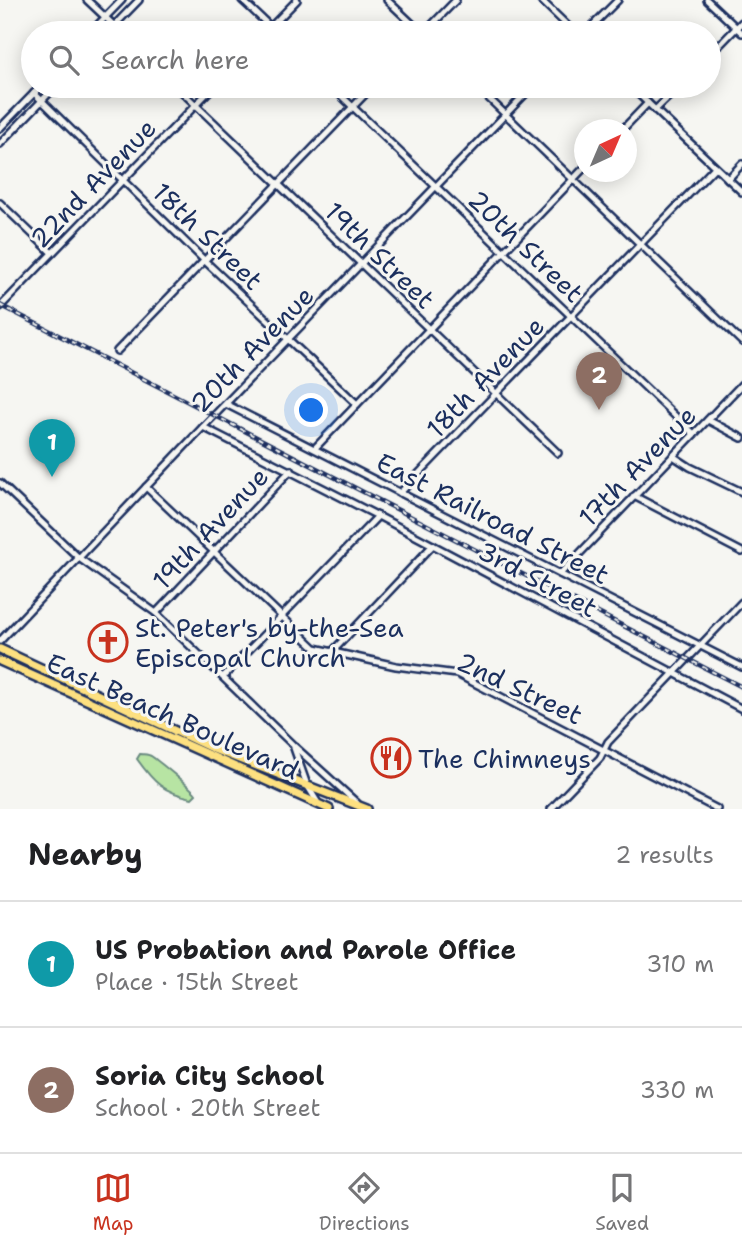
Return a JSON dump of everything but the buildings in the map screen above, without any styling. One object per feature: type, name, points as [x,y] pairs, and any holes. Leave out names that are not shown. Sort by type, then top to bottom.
[{"type":"main road","name":"East Beach Boulevard","points":[[0,649],[216,750],[364,808]]},
{"type":"main road","name":"East Beach Boulevard","points":[[0,662],[329,809]]},
{"type":"street","points":[[87,0],[108,21]]},
{"type":"street","points":[[102,21],[122,0]]},
{"type":"street","points":[[119,21],[139,0]]},
{"type":"street","points":[[242,0],[265,21]]},
{"type":"street","points":[[277,21],[297,0]]},
{"type":"street","points":[[387,0],[410,21]]},
{"type":"street","points":[[435,21],[456,0]]},
{"type":"street","points":[[541,0],[563,21]]},
{"type":"street","points":[[597,21],[618,0]]},
{"type":"street","points":[[707,0],[742,33]]},
{"type":"street","points":[[721,44],[742,22]]},
{"type":"street","points":[[0,128],[29,98]]},
{"type":"street","name":"18th Street","points":[[38,98],[205,261],[357,404]]},
{"type":"street","points":[[0,144],[44,98]]},
{"type":"street","name":"19th Street","points":[[189,98],[558,453]]},
{"type":"street","name":"22nd Avenue","points":[[0,307],[203,98]]},
{"type":"street","name":"20th Street","points":[[344,98],[694,434]]},
{"type":"street","points":[[117,351],[362,98]]},
{"type":"street","points":[[488,98],[742,342]]},
{"type":"street","name":"20th Avenue","points":[[0,641],[521,98]]},
{"type":"street","points":[[643,98],[742,192]]},
{"type":"street","points":[[655,110],[668,98]]},
{"type":"street","points":[[633,119],[648,103]]},
{"type":"street","points":[[728,179],[742,164]]},
{"type":"street","name":"18th Avenue","points":[[400,493],[715,167]]},
{"type":"street","points":[[315,448],[573,180]]},
{"type":"street","points":[[0,203],[52,253]]},
{"type":"street","name":"17th Avenue","points":[[560,574],[742,384]]},
{"type":"street","name":"East Railroad Street","points":[[226,404],[742,667]]},
{"type":"street","points":[[708,420],[742,438]]},
{"type":"street","name":"3rd Street","points":[[203,427],[291,470],[742,709]]},
{"type":"street","points":[[673,456],[742,492]]},
{"type":"street","name":"19th Avenue","points":[[156,613],[291,470]]},
{"type":"street","points":[[0,483],[79,558],[156,613],[293,745],[364,808]]},
{"type":"street","name":"2nd Street","points":[[146,487],[315,648],[396,666],[457,674],[717,809]]},
{"type":"street","points":[[634,496],[742,552]]},
{"type":"street","points":[[223,677],[378,516]]},
{"type":"street","points":[[331,653],[433,545]]},
{"type":"street","points":[[551,809],[600,758],[608,742],[742,601]]},
{"type":"street","points":[[293,745],[307,785],[319,804]]},
{"type":"green space","points":[[140,754],[151,756],[196,794],[192,798],[182,796],[160,785],[137,759]]},
{"type":"railway","points":[[0,305],[742,687]]},
{"type":"place","name":"Soria City School","points":[[599,410]]},
{"type":"place","name":"US Probation and Parole Office","points":[[52,477]]},
{"type":"place","name":"St. Peter's by-the-Sea Episcopal Church","points":[[108,642]]},
{"type":"place","name":"The Chimneys","points":[[391,758]]}]
